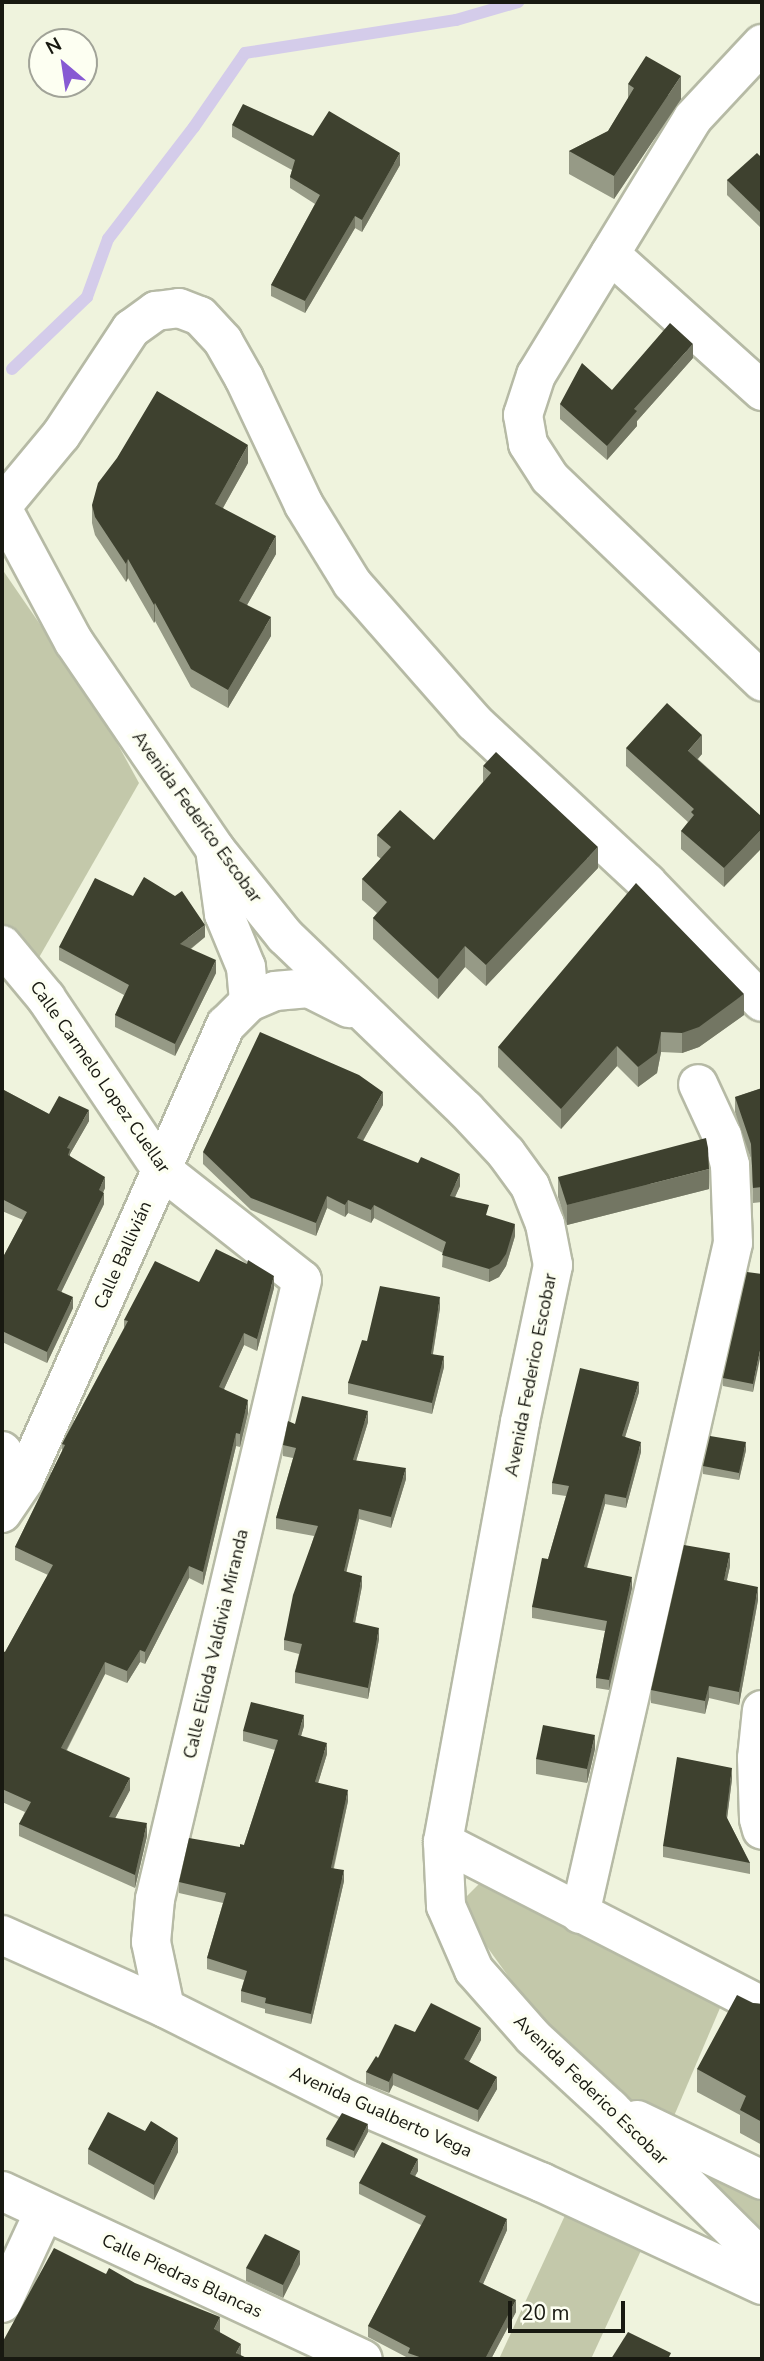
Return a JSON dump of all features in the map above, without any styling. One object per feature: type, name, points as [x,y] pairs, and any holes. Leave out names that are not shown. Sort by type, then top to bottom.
[{"type":"street","points":[[762,44],[693,118],[536,375],[523,415],[528,444],[550,478],[762,681]]},
{"type":"street","points":[[610,254],[762,391]]},
{"type":"street","points":[[2,507],[61,435],[131,329],[156,311],[179,308],[201,316],[223,341],[304,505],[352,583],[474,722],[647,883],[762,1002]]},
{"type":"street","name":"Avenida Federico Escobar","points":[[2,507],[74,642],[215,849],[285,936],[466,1109],[530,1186],[545,1224],[552,1265],[443,1842],[446,1906],[474,1970],[533,2037],[610,2108],[762,2259]]},
{"type":"street","points":[[215,849],[224,915],[246,967],[249,1002],[275,991],[309,988],[374,1019]]},
{"type":"street","name":"Calle Carmelo Lopez Cuellar","points":[[2,945],[47,998],[161,1169],[302,1280]]},
{"type":"street","name":"Calle Ballivián","points":[[2,1513],[24,1480],[226,1026],[249,1002]]},
{"type":"street","points":[[580,1913],[733,1243],[730,1165],[722,1136],[698,1084]]},
{"type":"street","name":"Calle Elioda Valdivia Miranda","points":[[165,2008],[150,1942],[155,1899],[302,1280]]},
{"type":"street","points":[[2,1451],[24,1480]]},
{"type":"street","points":[[762,1710],[757,1758],[759,1819],[762,1830]]},
{"type":"street","points":[[443,1842],[762,2006]]},
{"type":"street","name":"Avenida Gualberto Vega","points":[[2,1935],[165,2008],[351,2101],[541,2182],[762,2285]]},
{"type":"street","points":[[610,2108],[762,2180]]},
{"type":"street","name":"Calle Piedras Blancas","points":[[2,2191],[363,2359]]},
{"type":"street","points":[[2,2303],[44,2212]]},
{"type":"green space","points":[[2,569],[99,710],[139,783],[33,968],[2,930]]},
{"type":"green space","points":[[479,1884],[504,1888],[723,2001],[674,2116],[625,2100],[541,2022],[480,1937],[465,1898]]},
{"type":"green space","points":[[671,2152],[762,2200],[762,2238]]},
{"type":"green space","points":[[567,2211],[644,2244],[591,2359],[499,2359]]},
{"type":"building","points":[[646,56],[681,76],[614,176],[569,151],[608,131],[634,88],[628,84]]},
{"type":"building","points":[[243,104],[313,136],[329,111],[400,153],[362,220],[355,216],[305,301],[271,285],[320,195],[290,177],[295,160],[232,125]]},
{"type":"building","points":[[757,153],[762,158],[762,214],[727,180]]},
{"type":"building","points":[[670,323],[693,344],[634,409],[637,411],[607,446],[560,404],[582,363],[612,390]]},
{"type":"building","points":[[157,391],[248,445],[215,504],[276,536],[239,601],[271,617],[228,690],[191,669],[128,559],[126,564],[95,517],[92,505],[98,483],[117,458]]},
{"type":"building","points":[[667,703],[702,735],[688,751],[762,817],[762,829],[724,868],[681,831],[694,815],[691,812],[694,809],[626,748]]},
{"type":"building","points":[[496,752],[598,847],[486,965],[465,946],[438,979],[373,918],[387,902],[362,879],[391,847],[377,835],[400,810],[434,840],[491,773],[483,766]]},
{"type":"building","points":[[144,877],[175,896],[182,891],[205,925],[180,944],[216,960],[175,1044],[115,1015],[129,985],[59,947],[95,878],[133,896]]},
{"type":"building","points":[[636,883],[744,994],[699,1027],[682,1033],[661,1032],[657,1053],[638,1067],[617,1046],[561,1109],[498,1047]]},
{"type":"building","points":[[260,1032],[359,1075],[383,1092],[357,1138],[418,1163],[421,1157],[460,1174],[450,1196],[489,1205],[486,1215],[515,1224],[506,1254],[499,1264],[489,1269],[442,1255],[446,1242],[374,1205],[371,1210],[348,1200],[345,1205],[327,1196],[316,1223],[251,1198],[203,1152]]},
{"type":"building","points":[[762,1088],[762,1187],[753,1188],[751,1144],[735,1097]]},
{"type":"building","points":[[2,1089],[49,1114],[59,1096],[89,1110],[67,1148],[70,1149],[68,1155],[105,1177],[99,1190],[104,1193],[57,1290],[73,1297],[47,1352],[2,1331],[2,1259],[27,1212],[2,1199]]},
{"type":"building","points":[[706,1138],[709,1169],[567,1205],[558,1177]]},
{"type":"building","points":[[216,1249],[247,1264],[248,1260],[274,1276],[257,1339],[244,1333],[219,1387],[248,1400],[240,1434],[236,1433],[203,1572],[189,1566],[145,1652],[140,1650],[127,1671],[105,1662],[61,1748],[130,1778],[109,1817],[147,1823],[135,1875],[19,1824],[31,1802],[2,1789],[2,1651],[5,1652],[53,1565],[15,1547],[65,1445],[62,1444],[128,1321],[124,1320],[155,1261],[199,1282]]},
{"type":"building","points":[[747,1272],[762,1274],[762,1341],[753,1384],[723,1378]]},
{"type":"building","points":[[380,1286],[440,1297],[431,1354],[444,1356],[432,1403],[348,1383],[362,1340],[367,1341]]},
{"type":"building","points":[[580,1368],[639,1382],[622,1436],[641,1442],[626,1498],[605,1494],[584,1567],[632,1577],[609,1680],[596,1678],[607,1621],[532,1607],[542,1558],[548,1559],[569,1486],[552,1483]]},
{"type":"building","points":[[302,1396],[368,1411],[353,1460],[406,1468],[391,1517],[359,1509],[344,1571],[362,1576],[353,1622],[379,1628],[368,1688],[295,1672],[302,1644],[284,1640],[293,1595],[318,1526],[276,1518],[296,1448],[283,1445],[288,1421],[295,1424]]},
{"type":"building","points":[[710,1436],[746,1442],[739,1473],[703,1466]]},
{"type":"building","points":[[684,1545],[730,1553],[724,1580],[758,1587],[739,1692],[709,1686],[705,1701],[651,1690]]},
{"type":"building","points":[[251,1702],[304,1715],[298,1735],[327,1743],[315,1782],[348,1790],[331,1868],[344,1870],[311,2014],[265,2003],[266,1998],[241,1991],[247,1971],[207,1958],[226,1893],[179,1882],[189,1838],[240,1847],[240,1844],[244,1845],[278,1740],[243,1731]]},
{"type":"building","points":[[543,1725],[595,1735],[587,1769],[536,1759]]},
{"type":"building","points":[[677,1757],[732,1768],[726,1816],[750,1863],[663,1846]]},
{"type":"building","points":[[737,1995],[753,2003],[762,2004],[762,2122],[740,2110],[746,2096],[697,2069]]},
{"type":"building","points":[[431,2003],[481,2028],[464,2059],[497,2077],[478,2110],[393,2073],[389,2082],[366,2072],[376,2056],[378,2058],[395,2024],[415,2032]]},
{"type":"building","points":[[108,2112],[145,2131],[151,2121],[178,2138],[154,2185],[88,2149]]},
{"type":"building","points":[[342,2113],[368,2124],[354,2151],[326,2139]]},
{"type":"building","points":[[382,2142],[418,2159],[410,2174],[507,2219],[479,2282],[516,2300],[485,2359],[425,2359],[408,2353],[410,2348],[368,2326],[426,2216],[359,2183]]},
{"type":"building","points":[[265,2234],[300,2251],[283,2285],[246,2268]]},
{"type":"building","points":[[54,2248],[106,2274],[109,2268],[135,2283],[220,2317],[214,2329],[241,2344],[236,2353],[249,2359],[2,2359],[2,2343]]},
{"type":"building","points":[[628,2332],[671,2353],[668,2359],[611,2359]]},
{"type":"waterway","points":[[12,369],[87,297],[108,239],[194,127],[245,53],[456,20],[518,2]]}]
